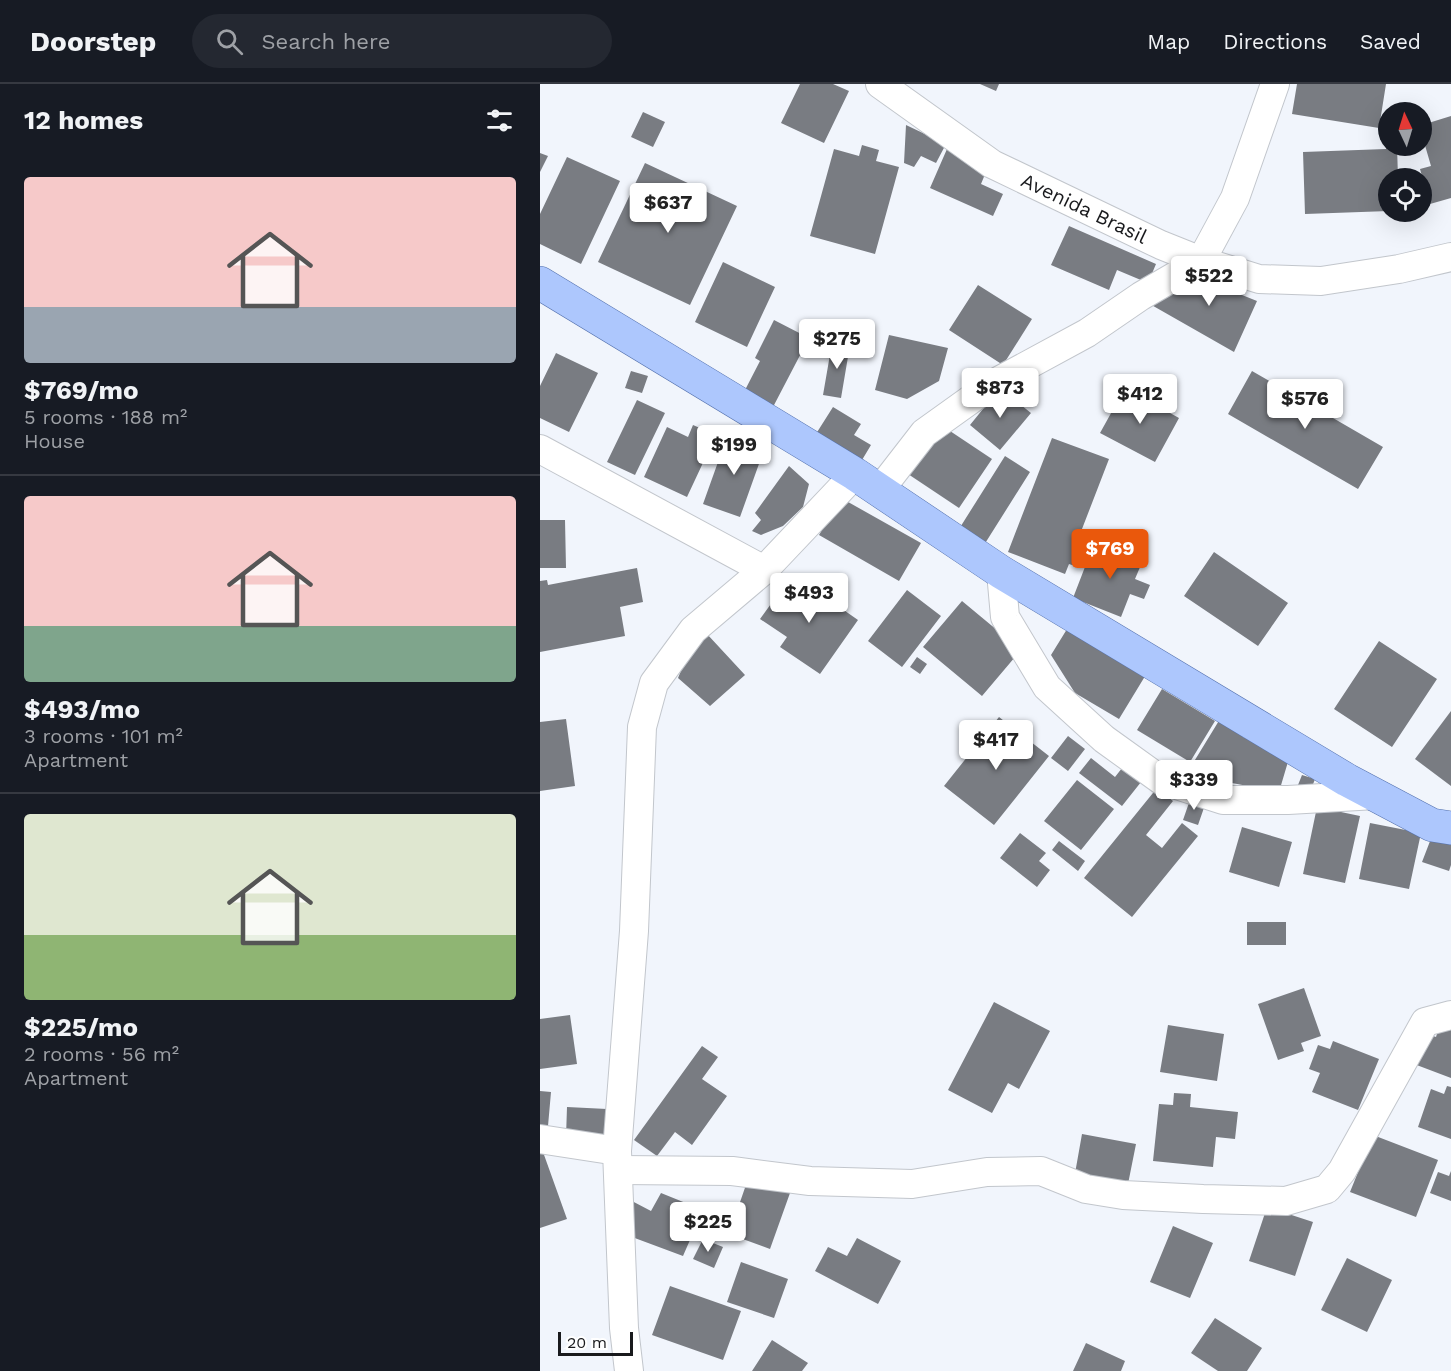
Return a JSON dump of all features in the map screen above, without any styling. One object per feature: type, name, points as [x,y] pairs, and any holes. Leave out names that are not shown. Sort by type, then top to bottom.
[{"type":"main road","points":[[540,283],[867,482],[1001,572],[1376,795],[1432,825],[1451,828]]},
{"type":"street","name":"Avenida Brasil","points":[[880,84],[992,164],[1161,245],[1201,261],[1259,279],[1321,280],[1399,269],[1451,257]]},
{"type":"street","points":[[629,1371],[624,1328],[618,1160],[634,931],[642,727],[654,683],[693,630],[924,432],[991,385],[1087,333],[1141,296],[1201,261],[1235,198],[1275,84]]},
{"type":"street","points":[[540,449],[764,570]]},
{"type":"street","points":[[1001,572],[1005,617],[1047,687],[1104,740],[1161,780],[1224,800],[1288,800],[1376,795]]},
{"type":"street","points":[[540,1139],[618,1160],[810,1180],[912,1184],[987,1172],[1041,1171],[1086,1188],[1123,1195],[1287,1201],[1326,1189],[1342,1172],[1425,1022],[1451,1015]]},
{"type":"building","points":[[800,84],[833,84],[849,91],[824,143],[781,123]]},
{"type":"building","points":[[980,84],[999,84],[996,91]]},
{"type":"building","points":[[1297,84],[1386,84],[1383,102],[1378,102],[1378,128],[1292,114]]},
{"type":"building","points":[[643,112],[665,122],[653,147],[631,137]]},
{"type":"building","points":[[1451,116],[1451,198],[1432,203],[1432,168],[1424,168],[1431,166],[1428,156],[1432,156],[1432,122]]},
{"type":"building","points":[[906,125],[946,144],[936,163],[921,156],[914,167],[904,163]]},
{"type":"building","points":[[862,145],[879,150],[876,161],[899,167],[875,254],[810,236],[834,149],[859,156]]},
{"type":"building","points":[[947,149],[988,167],[981,184],[1003,194],[993,216],[930,188]]},
{"type":"building","points":[[1378,149],[1378,156],[1397,156],[1398,168],[1378,168],[1378,211],[1305,214],[1303,152]]},
{"type":"building","points":[[540,153],[548,156],[540,172]]},
{"type":"building","points":[[567,157],[620,181],[581,264],[540,244],[540,214]]},
{"type":"building","points":[[645,163],[737,206],[690,305],[598,262]]},
{"type":"building","points":[[1069,226],[1156,264],[1148,283],[1117,270],[1109,290],[1051,265]]},
{"type":"building","points":[[723,262],[775,287],[747,347],[695,322]]},
{"type":"building","points":[[1198,270],[1233,279],[1232,291],[1257,301],[1234,352],[1148,303]]},
{"type":"building","points":[[978,285],[1032,319],[1003,365],[949,330]]},
{"type":"building","points":[[774,320],[809,338],[773,407],[744,392],[760,361],[755,358]]},
{"type":"building","points":[[889,335],[948,348],[939,381],[907,399],[875,390]]},
{"type":"building","points":[[832,343],[850,345],[841,398],[823,395]]},
{"type":"building","points":[[556,353],[598,373],[569,432],[540,418],[540,386]]},
{"type":"building","points":[[631,371],[648,376],[642,393],[625,388]]},
{"type":"building","points":[[1252,371],[1383,447],[1358,489],[1228,414]]},
{"type":"building","points":[[1000,388],[1031,413],[1000,450],[970,425]]},
{"type":"building","points":[[1125,388],[1179,418],[1155,462],[1100,433]]},
{"type":"building","points":[[637,400],[665,413],[635,475],[607,462]]},
{"type":"building","points":[[833,407],[861,424],[854,435],[871,445],[859,465],[814,437]]},
{"type":"building","points":[[938,423],[992,459],[959,508],[905,472]]},
{"type":"building","points":[[693,425],[716,435],[687,497],[644,477],[667,427],[688,437]]},
{"type":"building","points":[[728,434],[765,447],[740,517],[703,504]]},
{"type":"building","points":[[1052,438],[1109,459],[1082,529],[1094,533],[1081,568],[1069,564],[1065,574],[1008,552]]},
{"type":"building","points":[[1005,456],[1030,472],[984,545],[959,529]]},
{"type":"building","points":[[789,466],[809,484],[803,507],[783,526],[761,535],[752,531],[761,520],[755,513]]},
{"type":"building","points":[[841,498],[921,543],[899,581],[819,535]]},
{"type":"building","points":[[540,520],[565,520],[566,568],[540,568]]},
{"type":"building","points":[[1095,541],[1143,560],[1135,579],[1150,585],[1144,599],[1130,594],[1121,617],[1073,598]]},
{"type":"building","points":[[1214,552],[1288,603],[1258,646],[1184,596]]},
{"type":"building","points":[[637,568],[643,602],[620,607],[625,636],[540,652],[540,581],[547,580],[548,585]]},
{"type":"building","points":[[795,576],[858,620],[820,674],[780,647],[787,637],[760,619],[781,590],[783,593]]},
{"type":"building","points":[[907,590],[941,616],[902,667],[868,641]]},
{"type":"building","points":[[962,601],[1021,650],[982,696],[923,647]]},
{"type":"building","points":[[1072,621],[1150,668],[1119,719],[1075,693],[1051,655]]},
{"type":"building","points":[[707,634],[745,675],[710,706],[678,678],[690,649]]},
{"type":"building","points":[[1379,641],[1437,679],[1392,747],[1334,709]]},
{"type":"building","points":[[917,657],[927,664],[920,674],[910,667]]},
{"type":"building","points":[[1162,689],[1215,721],[1190,762],[1137,730]]},
{"type":"building","points":[[1451,711],[1451,786],[1415,759]]},
{"type":"building","points":[[999,717],[1049,756],[994,825],[944,786]]},
{"type":"building","points":[[566,719],[575,786],[540,791],[540,722]]},
{"type":"building","points":[[1220,719],[1245,734],[1243,737],[1290,755],[1279,792],[1187,773]]},
{"type":"building","points":[[1068,736],[1085,749],[1068,771],[1051,758]]},
{"type":"building","points":[[1091,758],[1115,777],[1126,763],[1145,777],[1122,806],[1079,773]]},
{"type":"building","points":[[1302,775],[1315,779],[1309,795],[1296,790]]},
{"type":"building","points":[[1077,780],[1114,809],[1081,850],[1044,821]]},
{"type":"building","points":[[1157,788],[1173,801],[1146,835],[1162,848],[1182,823],[1198,836],[1132,917],[1084,878]]},
{"type":"building","points":[[1191,797],[1206,802],[1198,825],[1183,820]]},
{"type":"building","points":[[1317,807],[1360,816],[1345,883],[1303,874]]},
{"type":"building","points":[[1370,823],[1421,833],[1409,889],[1359,879]]},
{"type":"building","points":[[1242,827],[1292,842],[1279,887],[1229,872]]},
{"type":"building","points":[[1020,833],[1046,853],[1039,861],[1050,870],[1037,887],[1000,858]]},
{"type":"building","points":[[1432,836],[1451,842],[1449,871],[1422,862]]},
{"type":"building","points":[[1059,841],[1085,861],[1078,871],[1052,850]]},
{"type":"building","points":[[1247,922],[1286,922],[1286,945],[1247,945]]},
{"type":"building","points":[[1304,988],[1321,1036],[1301,1043],[1304,1051],[1278,1060],[1258,1004]]},
{"type":"building","points":[[994,1002],[1050,1031],[1019,1089],[1008,1083],[992,1113],[948,1090]]},
{"type":"building","points":[[570,1015],[577,1064],[540,1069],[540,1019]]},
{"type":"building","points":[[1440,1024],[1451,1028],[1451,1078],[1414,1064],[1425,1033],[1436,1037]]},
{"type":"building","points":[[1168,1025],[1224,1034],[1217,1081],[1160,1072]]},
{"type":"building","points":[[1333,1041],[1379,1059],[1358,1110],[1312,1092],[1320,1073],[1309,1069],[1318,1045],[1330,1049]]},
{"type":"building","points":[[702,1046],[718,1057],[702,1079],[727,1096],[692,1145],[675,1132],[657,1156],[634,1140]]},
{"type":"building","points":[[1447,1086],[1451,1087],[1451,1139],[1418,1127],[1431,1089],[1444,1094]]},
{"type":"building","points":[[540,1091],[551,1092],[548,1126],[540,1126]]},
{"type":"building","points":[[1174,1093],[1191,1094],[1190,1107],[1238,1112],[1235,1139],[1216,1137],[1213,1167],[1153,1161],[1159,1104],[1173,1105]]},
{"type":"building","points":[[567,1107],[607,1109],[605,1139],[566,1137]]},
{"type":"building","points":[[1082,1134],[1136,1144],[1127,1189],[1074,1179]]},
{"type":"building","points":[[1373,1135],[1438,1160],[1416,1217],[1350,1192]]},
{"type":"building","points":[[543,1152],[567,1219],[540,1228],[540,1153]]},
{"type":"building","points":[[1451,1171],[1451,1201],[1430,1193],[1438,1172],[1449,1176]]},
{"type":"building","points":[[748,1179],[790,1193],[770,1249],[729,1234]]},
{"type":"building","points":[[661,1193],[703,1210],[683,1256],[632,1237],[630,1200],[651,1211]]},
{"type":"building","points":[[1267,1207],[1313,1222],[1295,1276],[1249,1261]]},
{"type":"building","points":[[1173,1226],[1213,1243],[1190,1298],[1150,1282]]},
{"type":"building","points":[[857,1238],[901,1261],[878,1304],[815,1271],[828,1247],[847,1256]]},
{"type":"building","points":[[703,1239],[723,1247],[714,1268],[693,1259]]},
{"type":"building","points":[[1347,1258],[1392,1280],[1367,1332],[1321,1310]]},
{"type":"building","points":[[741,1262],[788,1279],[774,1318],[727,1302]]},
{"type":"building","points":[[670,1286],[741,1311],[723,1360],[652,1335]]},
{"type":"building","points":[[1215,1318],[1262,1348],[1247,1371],[1218,1371],[1191,1353]]},
{"type":"building","points":[[772,1340],[808,1363],[802,1371],[752,1371]]},
{"type":"building","points":[[1086,1343],[1125,1361],[1121,1371],[1073,1371]]}]
